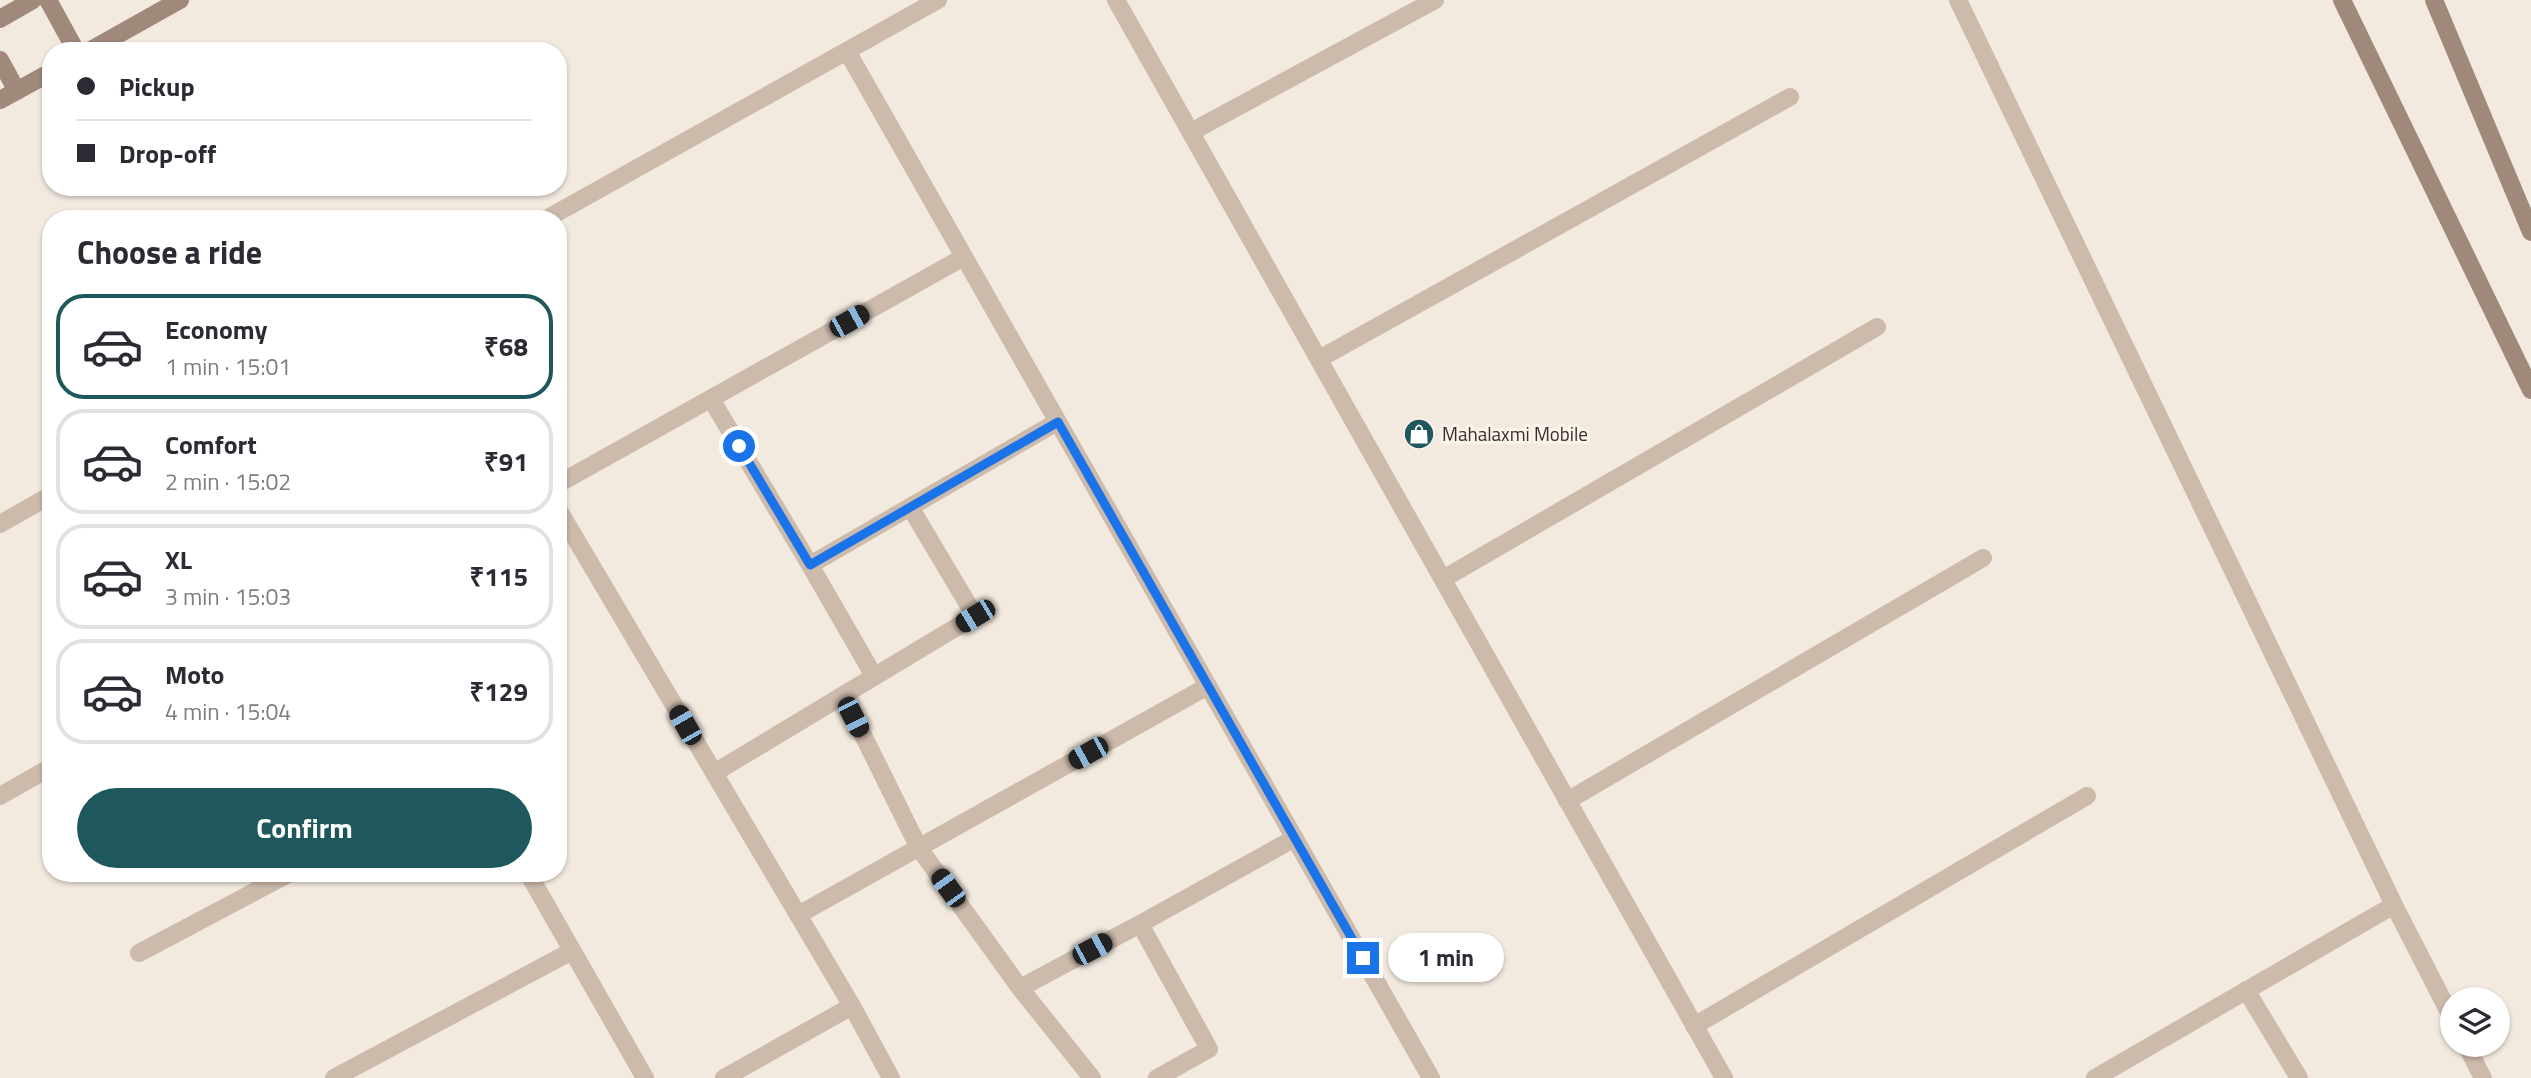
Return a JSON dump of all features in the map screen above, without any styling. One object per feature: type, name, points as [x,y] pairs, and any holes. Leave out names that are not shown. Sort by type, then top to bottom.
[{"type":"street","points":[[0,19],[33,0]]},
{"type":"street","points":[[48,0],[71,42]]},
{"type":"street","points":[[105,42],[180,0]]},
{"type":"street","points":[[562,210],[938,0]]},
{"type":"street","points":[[1116,0],[1724,1078]]},
{"type":"street","points":[[1191,132],[1416,5],[1435,0]]},
{"type":"street","points":[[1958,0],[2393,905],[2440,995]]},
{"type":"street","points":[[2342,0],[2531,390]]},
{"type":"street","points":[[2434,0],[2531,232]]},
{"type":"street","points":[[846,51],[1432,1078]]},
{"type":"street","points":[[0,60],[18,91]]},
{"type":"street","points":[[0,100],[42,77]]},
{"type":"street","points":[[1319,359],[1790,97]]},
{"type":"street","points":[[567,479],[964,257]]},
{"type":"street","points":[[1443,579],[1877,327]]},
{"type":"street","points":[[711,399],[874,676]]},
{"type":"street","points":[[810,565],[1058,422]]},
{"type":"street","points":[[0,524],[42,500]]},
{"type":"street","points":[[714,773],[975,616],[909,507]]},
{"type":"street","points":[[567,524],[852,1006],[891,1078]]},
{"type":"street","points":[[1567,801],[1983,558]]},
{"type":"street","points":[[798,915],[1208,686]]},
{"type":"street","points":[[843,695],[919,848],[1020,988],[1093,1078]]},
{"type":"street","points":[[0,796],[42,772]]},
{"type":"street","points":[[1694,1026],[2087,796]]},
{"type":"street","points":[[1020,988],[1295,838]]},
{"type":"street","points":[[139,953],[273,882]]},
{"type":"street","points":[[533,882],[645,1078]]},
{"type":"street","points":[[2095,1078],[2393,905]]},
{"type":"street","points":[[1140,924],[1209,1049],[1157,1078]]},
{"type":"street","points":[[334,1078],[572,951]]},
{"type":"street","points":[[2246,990],[2299,1078]]},
{"type":"street","points":[[724,1078],[852,1006]]},
{"type":"street","points":[[2472,1057],[2482,1078]]},
{"type":"place","name":"Mahalaxmi Mobile","points":[[1419,434]]},
{"type":"route","points":[[739,446],[810,565],[1058,422],[1363,958]]}]
